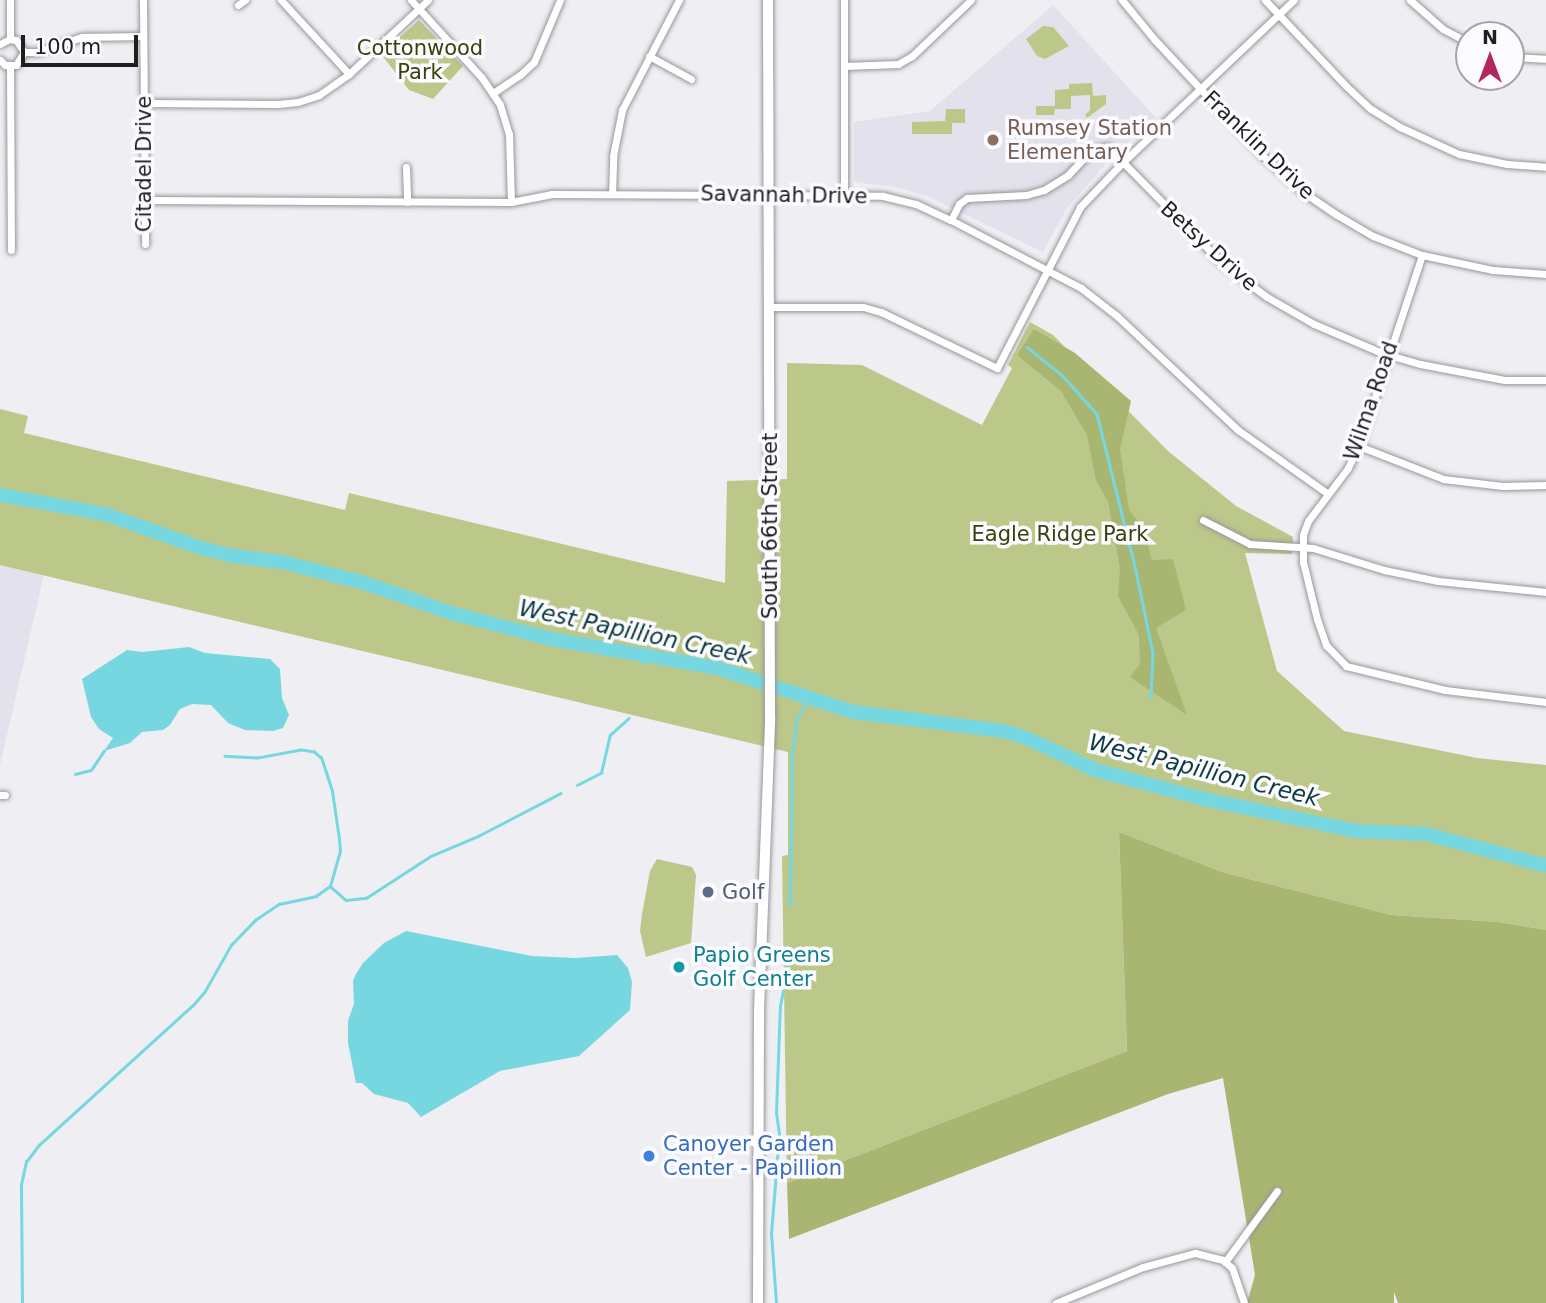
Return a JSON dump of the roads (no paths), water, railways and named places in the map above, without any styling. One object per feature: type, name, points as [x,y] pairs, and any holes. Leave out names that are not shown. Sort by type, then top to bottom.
[{"type":"street","points":[[10,0],[10,39]]},
{"type":"street","name":"Citadel Drive","points":[[142,0],[145,244]]},
{"type":"street","points":[[281,0],[349,75]]},
{"type":"street","points":[[411,0],[493,93],[509,134],[511,202]]},
{"type":"street","points":[[144,103],[298,102],[335,86],[428,0]]},
{"type":"street","points":[[493,93],[534,62],[561,0]]},
{"type":"street","points":[[612,194],[613,156],[619,122],[649,56],[679,0]]},
{"type":"street","name":"South 66th Street","points":[[758,1303],[759,1010],[770,717],[768,0]]},
{"type":"street","points":[[844,0],[844,193]]},
{"type":"street","points":[[844,66],[898,64],[912,56],[971,0]]},
{"type":"street","name":"Franklin Drive","points":[[1122,0],[1201,90],[1303,192],[1373,236],[1422,255],[1493,270],[1546,274]]},
{"type":"street","points":[[1265,0],[1346,86],[1371,109],[1400,127],[1472,157],[1507,164],[1546,167]]},
{"type":"street","points":[[770,307],[863,307],[881,312],[998,368],[1080,207],[1122,163],[1294,0]]},
{"type":"street","points":[[1410,0],[1443,29],[1455,35]]},
{"type":"street","points":[[24,52],[37,52],[82,37],[143,36]]},
{"type":"street","points":[[0,44],[10,39]]},
{"type":"street","points":[[10,39],[20,44],[24,52],[20,62],[10,66]]},
{"type":"street","points":[[649,56],[691,79]]},
{"type":"street","points":[[1525,58],[1546,59]]},
{"type":"street","points":[[0,60],[10,66]]},
{"type":"street","points":[[10,66],[10,250]]},
{"type":"street","name":"Betsy Drive","points":[[951,220],[959,204],[967,198],[1026,195],[1044,190],[1068,175],[1091,150],[1108,147],[1217,258],[1267,297],[1314,324],[1388,355],[1469,375],[1546,380]]},
{"type":"street","points":[[406,167],[407,202]]},
{"type":"street","name":"Savannah Drive","points":[[145,200],[511,202],[552,194],[844,193],[916,204],[1081,288],[1117,316],[1238,430],[1328,494]]},
{"type":"street","name":"Wilma Road","points":[[1302,547],[1308,521],[1348,468],[1359,446],[1422,255]]},
{"type":"street","points":[[1359,446],[1443,480],[1503,486],[1546,485]]},
{"type":"street","points":[[1203,520],[1250,544],[1302,547],[1437,581],[1546,592]]},
{"type":"street","points":[[1302,547],[1317,619],[1326,645],[1346,666],[1445,690],[1546,702]]},
{"type":"street","points":[[1226,1262],[1277,1191]]},
{"type":"street","points":[[1056,1303],[1143,1267],[1182,1255],[1210,1256],[1226,1262],[1238,1279],[1244,1303]]},
{"type":"water","points":[[189,647],[205,653],[270,659],[280,669],[282,698],[289,715],[283,728],[273,731],[245,730],[228,723],[211,705],[192,704],[180,709],[170,725],[163,730],[142,732],[130,743],[104,751],[113,738],[99,729],[91,717],[82,679],[127,650],[143,652]]},
{"type":"water","points":[[406,931],[532,956],[575,958],[617,955],[628,968],[632,982],[630,1010],[579,1056],[500,1071],[421,1117],[408,1103],[374,1094],[362,1083],[356,1083],[348,1043],[348,1021],[354,1004],[353,981],[356,974],[363,963],[384,943]]},
{"type":"waterway","points":[[1027,347],[1063,376],[1097,414],[1136,571],[1153,653],[1151,697]]},
{"type":"waterway","name":"West Papillion Creek","points":[[0,495],[105,514],[201,548],[233,556],[282,562],[364,583],[451,613],[551,639],[717,668],[853,712],[1004,731],[1031,740],[1095,770],[1204,799],[1356,831],[1426,834],[1546,866]]},
{"type":"waterway","name":"West Papillion Creek","points":[[642,663],[647,656]]},
{"type":"waterway","points":[[790,906],[792,753],[797,718],[810,697]]},
{"type":"waterway","points":[[577,785],[601,773],[610,735],[629,718]]},
{"type":"waterway","points":[[22,1303],[21,1185],[26,1162],[39,1145],[193,1005],[205,991],[231,945],[255,920],[279,904],[316,896],[330,886],[340,851],[332,791],[321,758],[314,752],[301,750],[258,758],[225,756]]},
{"type":"waterway","points":[[75,774],[91,770],[104,751]]},
{"type":"waterway","points":[[330,886],[346,900],[366,898],[431,856],[478,836],[561,793]]},
{"type":"waterway","points":[[776,1303],[771,1234],[779,1134],[776,1113],[780,1006],[791,951]]},
{"type":"place","name":"Rumsey Station Elementary","points":[[993,140]]},
{"type":"place","name":"Golf","points":[[708,892]]},
{"type":"place","name":"Papio Greens Golf Center","points":[[679,967]]},
{"type":"place","name":"Canoyer Garden Center - Papillion","points":[[649,1156]]},
{"type":"park label","name":"Cottonwood Park","points":[[420,60]]},
{"type":"park label","name":"Eagle Ridge Park","points":[[1060,534]]}]
